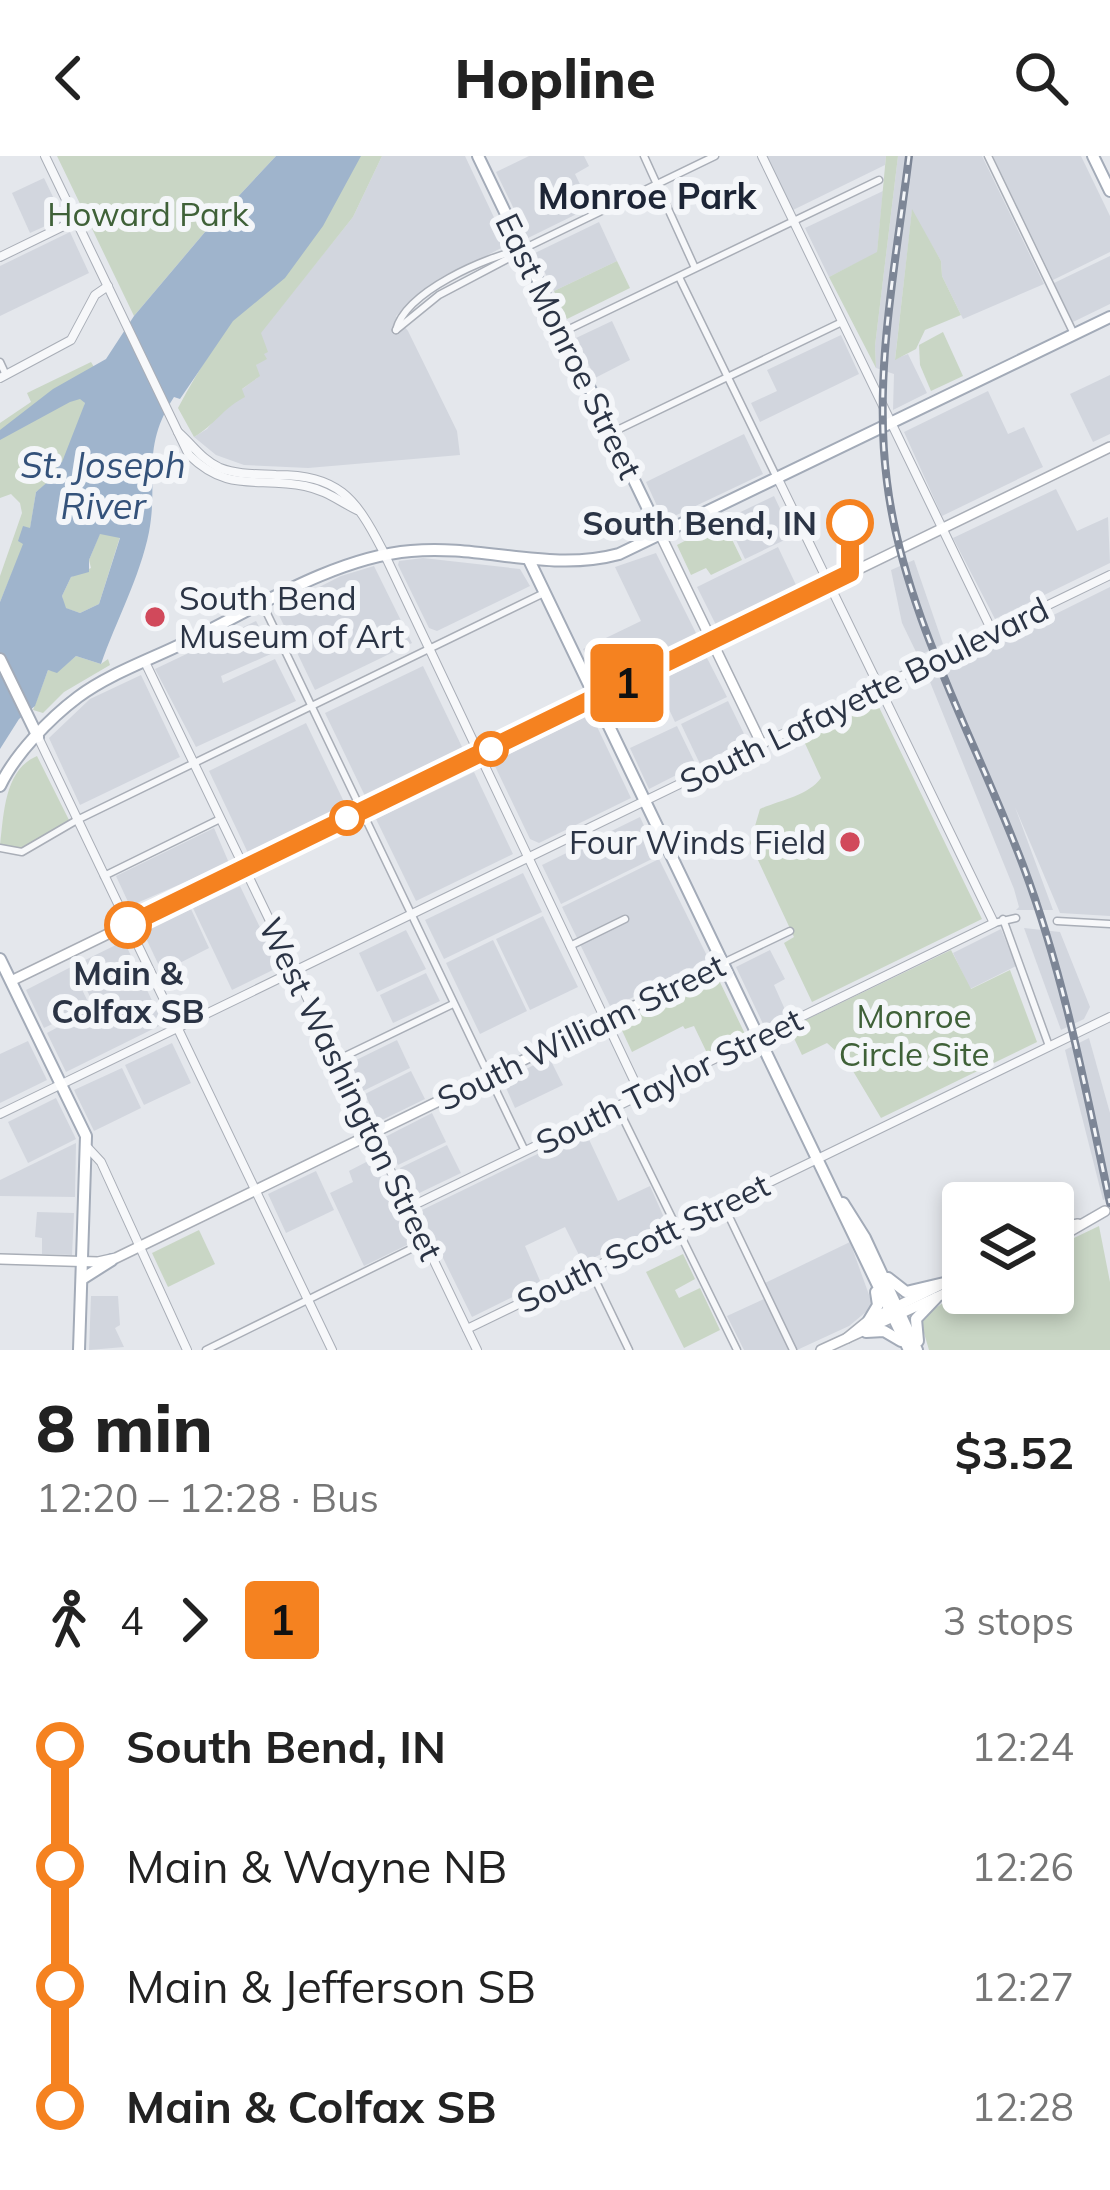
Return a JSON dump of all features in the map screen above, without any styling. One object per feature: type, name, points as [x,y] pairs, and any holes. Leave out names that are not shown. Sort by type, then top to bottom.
[{"type":"main road","name":"East Monroe Street","points":[[478,156],[661,536]]},
{"type":"main road","points":[[1093,156],[1110,191]]},
{"type":"main road","points":[[0,786],[35,732],[81,695],[334,572],[384,555],[459,549],[530,560],[594,560],[630,550],[1110,317]]},
{"type":"main road","points":[[6,984],[1110,447]]},
{"type":"main road","points":[[661,536],[762,745]]},
{"type":"main road","points":[[530,560],[913,1350]]},
{"type":"main road","points":[[0,659],[35,732]]},
{"type":"main road","points":[[0,959],[6,984],[87,1142],[79,1350]]},
{"type":"main road","name":"South William Street","points":[[112,1260],[722,963]]},
{"type":"main road","points":[[1074,1228],[1106,1211]]},
{"type":"main road","points":[[1074,1224],[1083,1222]]},
{"type":"main road","points":[[0,1259],[112,1260]]},
{"type":"main road","points":[[82,1279],[112,1260]]},
{"type":"main road","points":[[871,1261],[903,1291],[942,1283]]},
{"type":"main road","points":[[867,1326],[878,1302],[871,1261]]},
{"type":"main road","points":[[895,1313],[942,1284]]},
{"type":"main road","points":[[821,1350],[942,1295]]},
{"type":"main road","points":[[913,1350],[916,1319],[936,1298]]},
{"type":"main road","points":[[867,1326],[887,1331],[913,1350]]},
{"type":"street","points":[[45,156],[189,455],[218,477],[305,486],[358,510],[384,555],[641,1094]]},
{"type":"street","points":[[644,156],[695,268]]},
{"type":"street","points":[[523,249],[427,292],[401,316],[396,330],[432,299],[523,249],[715,156]]},
{"type":"street","points":[[762,156],[993,632]]},
{"type":"street","points":[[988,156],[1074,334]]},
{"type":"street","points":[[563,332],[879,180]]},
{"type":"street","points":[[0,257],[76,220]]},
{"type":"street","points":[[679,276],[827,584],[999,921],[1049,1046],[1110,1017]]},
{"type":"street","points":[[0,362],[3,376],[72,340],[95,295],[108,286]]},
{"type":"street","points":[[611,433],[842,322]]},
{"type":"street","name":"South Lafayette Boulevard","points":[[0,1114],[1110,575]]},
{"type":"street","points":[[0,848],[22,852],[77,820],[544,593]]},
{"type":"street","points":[[263,605],[525,1151]]},
{"type":"street","name":"West Washington Street","points":[[145,662],[477,1350]]},
{"type":"street","points":[[35,732],[332,1350]]},
{"type":"street","points":[[104,876],[220,819]]},
{"type":"street","points":[[999,921],[1016,918]]},
{"type":"street","points":[[570,946],[625,919]]},
{"type":"street","name":"South Taylor Street","points":[[408,1208],[999,921]]},
{"type":"street","points":[[1058,921],[1110,925]]},
{"type":"street","name":"South William Street","points":[[722,963],[790,931]]},
{"type":"street","points":[[338,1060],[454,1004]]},
{"type":"street","name":"South Scott Street","points":[[466,1329],[1049,1046]]},
{"type":"street","points":[[617,1106],[737,1350]]},
{"type":"street","points":[[87,1142],[188,1350]]},
{"type":"street","points":[[723,1204],[793,1350]]},
{"type":"street","points":[[206,1350],[425,1242]]},
{"type":"street","points":[[590,1269],[629,1350]]},
{"type":"shaded area","points":[[382,156],[465,156],[507,245],[428,286],[396,316],[457,431],[460,455],[308,468],[244,465],[216,455],[194,437],[224,407],[244,397],[241,390],[257,378],[256,365],[264,354],[260,333],[353,217]]},
{"type":"shaded area","points":[[529,156],[584,156],[589,166],[575,174],[591,207],[528,238],[496,172]]},
{"type":"shaded area","points":[[767,156],[886,156],[885,165],[793,210]]},
{"type":"shaded area","points":[[898,156],[982,156],[1044,284],[963,319],[942,276],[941,261],[912,211],[895,359],[908,354],[927,393],[893,410],[894,374],[876,368],[875,346]]},
{"type":"shaded area","points":[[993,156],[1081,156],[1110,216],[1110,252],[1053,280]]},
{"type":"shaded area","points":[[44,178],[63,218],[30,233],[12,193]]},
{"type":"shaded area","points":[[883,191],[877,253],[829,277],[805,228]]},
{"type":"shaded area","points":[[599,222],[617,261],[554,291],[535,253]]},
{"type":"shaded area","points":[[70,232],[89,273],[0,316],[0,266]]},
{"type":"shaded area","points":[[1110,256],[1110,304],[1073,322],[1054,283]]},
{"type":"shaded area","points":[[612,321],[630,360],[595,378],[576,338]]},
{"type":"shaded area","points":[[841,335],[859,374],[760,422],[751,403],[777,391],[767,370]]},
{"type":"shaded area","points":[[1110,375],[1110,434],[1093,442],[1070,394]]},
{"type":"shaded area","points":[[988,391],[1008,434],[1024,427],[1043,467],[942,516],[904,432]]},
{"type":"shaded area","points":[[744,434],[763,474],[664,521],[646,482]]},
{"type":"shaded area","points":[[1056,489],[1077,531],[1108,517],[1110,563],[995,619],[953,538]]},
{"type":"shaded area","points":[[774,496],[793,536],[745,559],[726,519]]},
{"type":"shaded area","points":[[778,547],[797,587],[716,625],[697,587]]},
{"type":"shaded area","points":[[656,553],[697,635],[599,682],[583,649],[641,621],[615,567]]},
{"type":"shaded area","points":[[423,558],[520,569],[530,586],[437,631],[429,628],[398,565]]},
{"type":"shaded area","points":[[914,560],[943,644],[918,656],[902,623],[891,570]]},
{"type":"shaded area","points":[[374,566],[412,643],[315,690],[276,609],[341,576]]},
{"type":"shaded area","points":[[1110,587],[1110,916],[1060,913],[1015,807],[1053,910],[1016,910],[1014,889],[928,677]]},
{"type":"shaded area","points":[[256,621],[273,653],[221,676],[223,683],[275,659],[296,701],[196,747],[155,669]]},
{"type":"shaded area","points":[[707,658],[727,697],[675,722],[656,682]]},
{"type":"shaded area","points":[[423,666],[463,749],[365,796],[325,713]]},
{"type":"shaded area","points":[[141,675],[180,757],[80,805],[49,738],[90,699]]},
{"type":"shaded area","points":[[728,701],[747,740],[700,764],[681,724]]},
{"type":"shaded area","points":[[591,714],[631,798],[539,843],[530,839],[493,762]]},
{"type":"shaded area","points":[[306,723],[346,806],[248,853],[209,771]]},
{"type":"shaded area","points":[[677,726],[696,765],[649,789],[630,748]]},
{"type":"shaded area","points":[[474,772],[513,854],[416,901],[376,819]]},
{"type":"shaded area","points":[[640,817],[658,856],[561,904],[542,865]]},
{"type":"shaded area","points":[[214,828],[229,863],[130,906],[116,876]]},
{"type":"shaded area","points":[[659,859],[709,960],[611,1008],[562,907]]},
{"type":"shaded area","points":[[523,873],[542,912],[444,959],[425,920]]},
{"type":"shaded area","points":[[240,886],[279,967],[232,990],[193,908]]},
{"type":"shaded area","points":[[191,909],[209,948],[162,972],[143,932]]},
{"type":"shaded area","points":[[543,916],[578,987],[530,1010],[496,939]]},
{"type":"shaded area","points":[[1024,928],[1060,932],[1090,1007],[1084,1019],[1061,1030]]},
{"type":"shaded area","points":[[1001,929],[1016,966],[970,989],[953,953]]},
{"type":"shaded area","points":[[406,930],[426,969],[377,992],[359,953]]},
{"type":"shaded area","points":[[493,940],[527,1011],[480,1034],[446,963]]},
{"type":"shaded area","points":[[124,941],[163,1024],[66,1072],[47,1033],[95,1007],[75,965]]},
{"type":"shaded area","points":[[770,950],[785,979],[774,985],[787,1014],[764,1026],[736,967]]},
{"type":"shaded area","points":[[71,967],[90,1006],[44,1028],[26,990]]},
{"type":"shaded area","points":[[426,973],[440,1001],[393,1023],[380,995]]},
{"type":"shaded area","points":[[1089,1038],[1110,1113],[1110,1197],[1103,1200],[1065,1050]]},
{"type":"shaded area","points":[[397,1040],[410,1068],[363,1091],[350,1063]]},
{"type":"shaded area","points":[[28,1041],[47,1080],[0,1103],[0,1054]]},
{"type":"shaded area","points":[[172,1043],[191,1083],[144,1105],[125,1065]]},
{"type":"shaded area","points":[[549,1057],[563,1085],[515,1108],[503,1081]]},
{"type":"shaded area","points":[[122,1068],[141,1108],[94,1131],[74,1090]]},
{"type":"shaded area","points":[[411,1071],[425,1099],[378,1122],[365,1094]]},
{"type":"shaded area","points":[[56,1098],[76,1139],[28,1163],[8,1122]]},
{"type":"shaded area","points":[[432,1113],[446,1142],[398,1165],[385,1137]]},
{"type":"shaded area","points":[[585,1131],[618,1201],[650,1186],[666,1222],[583,1263],[565,1227],[525,1246],[541,1283],[472,1317],[420,1211]]},
{"type":"shaded area","points":[[76,1143],[75,1197],[0,1196],[0,1180]]},
{"type":"shaded area","points":[[447,1145],[461,1173],[413,1196],[400,1168]]},
{"type":"shaded area","points":[[372,1159],[413,1242],[364,1266],[330,1193],[353,1182],[349,1171]]},
{"type":"shaded area","points":[[316,1171],[334,1210],[286,1233],[268,1194]]},
{"type":"shaded area","points":[[37,1212],[74,1213],[72,1255],[42,1254],[42,1238],[35,1237]]},
{"type":"shaded area","points":[[850,1242],[873,1306],[849,1326],[797,1350],[765,1283]]},
{"type":"shaded area","points":[[91,1296],[118,1296],[120,1325],[115,1328],[124,1347],[89,1350]]},
{"type":"shaded area","points":[[764,1299],[789,1350],[744,1350],[727,1316]]},
{"type":"green space","name":"Howard Park","points":[[57,156],[276,156],[134,316]]},
{"type":"green space","points":[[358,156],[382,156],[353,217],[261,333],[267,359],[256,365],[260,376],[242,389],[245,397],[194,437],[178,408],[197,374]]},
{"type":"green space","points":[[886,156],[898,156],[876,368],[829,277],[877,252]]},
{"type":"green space","points":[[912,209],[941,261],[942,276],[961,315],[925,330],[916,349],[895,360]]},
{"type":"green space","points":[[617,261],[630,288],[567,319],[554,291]]},
{"type":"green space","points":[[943,332],[963,376],[931,391],[920,365],[919,345]]},
{"type":"green space","points":[[91,362],[94,367],[72,441],[54,475],[36,492],[30,529],[24,527],[24,544],[0,602],[0,576],[22,513],[11,494],[0,498],[0,423],[31,402],[27,393]]},
{"type":"green space","points":[[723,521],[742,560],[711,575],[706,568],[691,575],[677,545]]},
{"type":"green space","points":[[100,533],[120,537],[99,604],[80,613],[65,608],[62,596],[71,577],[91,568],[89,560]]},
{"type":"green space","points":[[76,656],[101,664],[108,659],[110,665],[64,692],[43,713],[33,710],[48,670],[57,672]]},
{"type":"green space","points":[[876,701],[982,919],[812,1002],[784,943],[794,937],[750,843],[760,809],[801,793],[821,778],[802,737]]},
{"type":"green space","points":[[37,756],[69,820],[21,849],[0,845],[12,782]]},
{"type":"green space","name":"Monroe Circle Site","points":[[951,950],[971,989],[1010,970],[1037,1042],[881,1118],[847,1061],[827,1043],[802,1055],[789,1028]]},
{"type":"green space","points":[[717,976],[745,1034],[707,1053],[694,1026],[683,1026],[632,1052],[619,1024]]},
{"type":"green space","points":[[1099,1226],[1110,1282],[1110,1350],[929,1350],[921,1323],[942,1304],[942,1314],[1074,1314],[1074,1238]]},
{"type":"green space","points":[[199,1230],[215,1264],[168,1287],[152,1253]]},
{"type":"green space","points":[[683,1254],[695,1279],[675,1290],[679,1298],[700,1288],[720,1330],[684,1348],[646,1272]]},
{"type":"water","name":"St. Joseph River","points":[[276,156],[361,156],[323,226],[285,278],[233,321],[164,416],[154,449],[152,513],[145,549],[101,664],[76,656],[57,673],[48,670],[35,706],[19,719],[0,749],[0,602],[23,544],[18,541],[23,526],[30,528],[36,492],[58,473],[55,463],[62,462],[85,403],[80,399],[70,402],[0,440],[0,430],[53,389],[106,359],[134,316]],"holes":[[[100,534],[120,538],[99,604],[80,613],[66,608],[62,596],[71,577],[89,572]]]},
{"type":"railway","points":[[909,156],[884,360],[883,441],[896,531],[925,629],[1038,909],[1073,1034],[1110,1203]]},
{"type":"bus line","name":"1","points":[[128,925],[850,573],[850,523]]},
{"type":"place","name":"South Bend, IN","points":[[850,523]]},
{"type":"place","name":"South Bend Museum of Art","points":[[155,617]]},
{"type":"place","name":"Four Winds Field","points":[[850,842]]},
{"type":"place","name":"Main & Colfax SB","points":[[128,925]]},
{"type":"district","name":"Monroe Park","points":[[647,196]]}]
